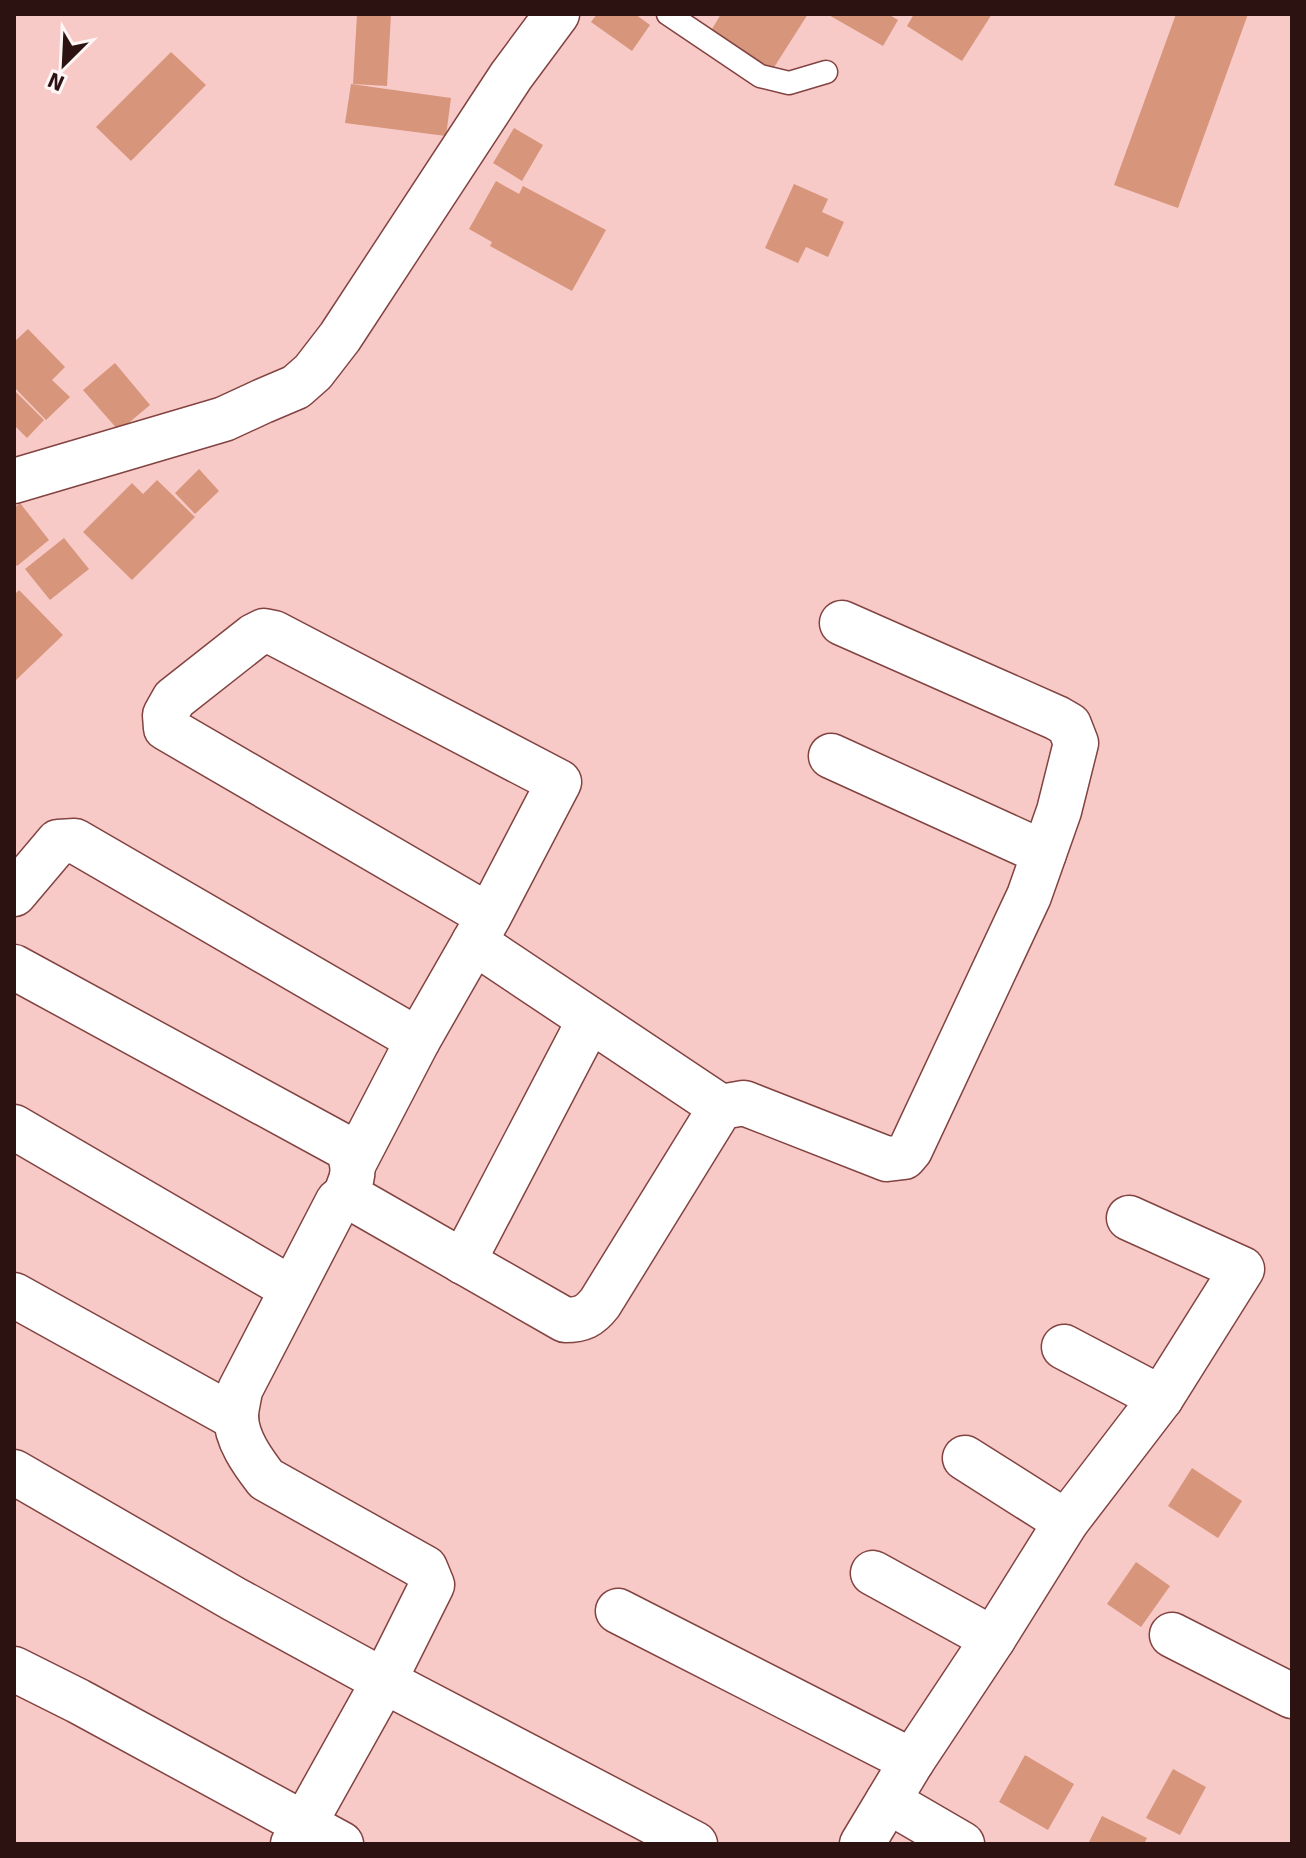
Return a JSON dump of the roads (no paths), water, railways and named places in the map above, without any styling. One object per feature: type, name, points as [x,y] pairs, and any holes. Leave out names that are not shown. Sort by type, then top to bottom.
[{"type":"street","points":[[14,481],[224,419],[296,387],[313,372],[340,337],[511,76],[557,14]]},
{"type":"street","points":[[298,1834],[384,1681],[432,1585],[425,1568],[266,1479],[244,1444],[236,1418],[240,1390],[349,1181],[418,1040],[481,929],[559,782],[274,633],[264,631],[174,699],[165,715],[166,728],[481,929],[589,1021],[721,1107],[744,1103],[887,1159],[904,1157],[1029,896],[1059,811],[1076,743],[1069,725],[1057,718],[842,623]]},
{"type":"street","points":[[831,756],[1044,853]]},
{"type":"street","points":[[14,894],[58,842],[75,841],[418,1040]]},
{"type":"street","points":[[14,967],[348,1149],[352,1198],[565,1320],[579,1320],[591,1314],[600,1303],[721,1107]]},
{"type":"street","points":[[463,1262],[589,1021]]},
{"type":"street","points":[[14,1127],[292,1289]]},
{"type":"street","points":[[862,1844],[1066,1522],[1161,1398],[1242,1269],[1129,1218]]},
{"type":"street","points":[[14,1295],[236,1418]]},
{"type":"street","points":[[1064,1347],[1161,1398]]},
{"type":"street","points":[[965,1458],[1066,1522]]},
{"type":"street","points":[[14,1472],[384,1681],[695,1844]]},
{"type":"street","points":[[873,1573],[993,1639]]},
{"type":"street","points":[[618,1611],[912,1761]]},
{"type":"street","points":[[1172,1635],[1292,1696]]},
{"type":"street","points":[[14,1669],[78,1701],[298,1834],[341,1844]]},
{"type":"street","points":[[888,1801],[962,1844]]},
{"type":"lane","points":[[668,14],[760,76],[789,83],[826,72]]}]
